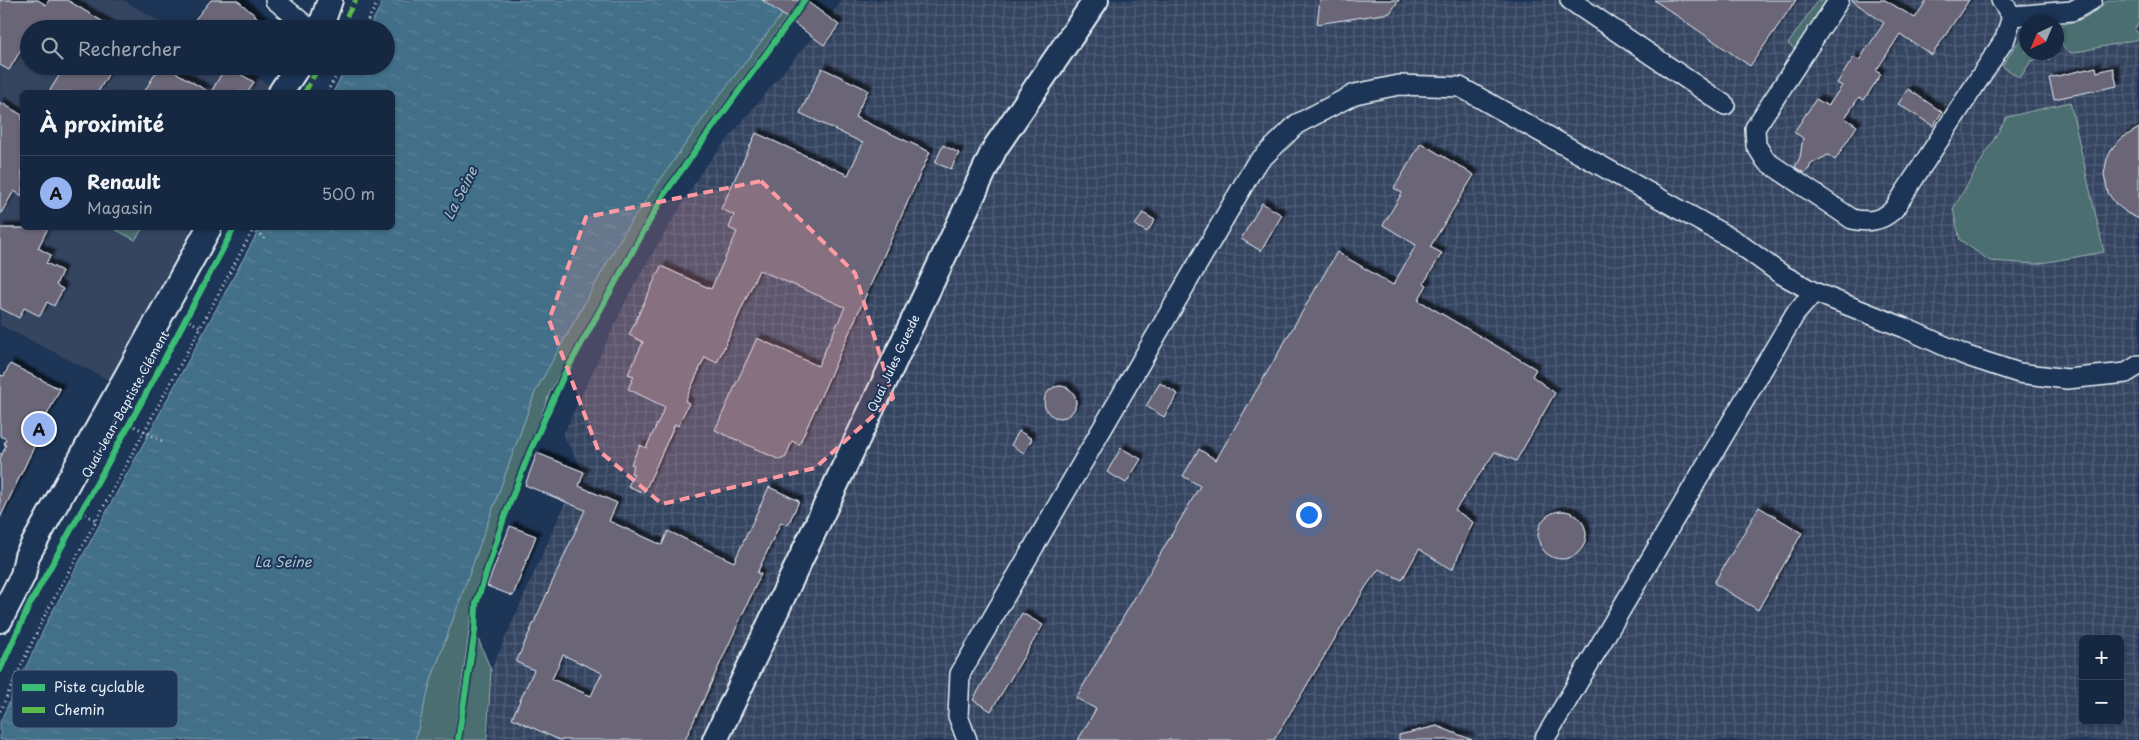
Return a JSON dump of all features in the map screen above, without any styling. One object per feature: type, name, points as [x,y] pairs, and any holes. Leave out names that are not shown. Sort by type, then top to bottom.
[{"type":"main road","name":"Quai Jules Guesde","points":[[715,740],[995,148],[1096,0]]},
{"type":"main road","points":[[282,90],[292,75]]},
{"type":"main road","points":[[294,90],[300,75]]},
{"type":"main road","name":"Quai Jean-Baptiste Clément","points":[[23,575],[27,556],[208,230]]},
{"type":"main road","name":"Quai Jean-Baptiste Clément","points":[[0,620],[6,593],[37,562],[220,230]]},
{"type":"street","points":[[275,0],[326,14]]},
{"type":"street","points":[[1570,0],[1725,105]]},
{"type":"street","points":[[1839,0],[1755,128],[1756,145],[1766,161],[1852,220],[1864,222],[1886,217],[1894,209],[2005,39],[2012,16]]},
{"type":"street","points":[[2001,0],[2012,16]]},
{"type":"street","points":[[2012,16],[2072,11],[2092,0]]},
{"type":"street","points":[[967,740],[958,716],[960,674],[1254,165],[1297,124],[1355,94],[1399,85],[1460,87],[1734,240],[1781,274],[1814,292],[1967,356],[2019,373],[2067,379],[2126,373],[2139,365]]},
{"type":"street","points":[[1544,740],[1795,314],[1814,292]]},
{"type":"path","points":[[367,20],[378,0]]},
{"type":"path","points":[[328,90],[337,75]]},
{"type":"path","points":[[250,230],[264,237],[262,242]]},
{"type":"path","points":[[19,670],[43,619],[253,230]]},
{"type":"path","points":[[186,318],[201,327]]},
{"type":"path","points":[[130,424],[162,441],[161,444]]},
{"type":"path","points":[[81,512],[97,521]]},
{"type":"path","points":[[0,711],[12,685]]},
{"type":"highlighted area","points":[[761,181],[855,273],[893,398],[815,468],[662,504],[598,450],[549,320],[586,217]]},
{"type":"shaded area","points":[[0,0],[123,0],[157,20],[20,20],[20,75],[252,75],[269,85],[266,90],[20,90],[20,230],[191,230],[109,380],[0,325]]},
{"type":"shaded area","points":[[843,0],[2139,0],[2139,740],[489,740],[491,670],[581,467],[563,435],[630,292],[703,169]]},
{"type":"green space","points":[[793,0],[799,0],[662,190],[550,392],[479,581],[473,603],[454,740],[415,740],[431,680],[535,392],[626,229],[716,100]]},
{"type":"green space","points":[[1818,0],[1827,0],[1795,49],[1788,44]]},
{"type":"green space","points":[[2107,0],[2139,0],[2139,22],[2134,30],[2139,33],[2139,39],[2072,53],[2065,50],[2064,24],[2091,14]]},
{"type":"green space","points":[[2019,42],[2019,60],[2040,60],[2031,61],[2020,78],[2002,66]]},
{"type":"green space","points":[[2070,102],[2104,252],[2036,264],[1990,261],[1960,240],[1953,209],[2007,117]]},
{"type":"green space","points":[[117,230],[142,230],[135,240]]},
{"type":"green space","points":[[475,631],[491,670],[487,740],[458,740]]},
{"type":"water","name":"La Seine","points":[[384,0],[793,0],[716,100],[626,229],[535,392],[431,680],[415,740],[0,740],[0,722],[12,697],[12,728],[178,728],[178,670],[24,670],[49,618],[259,230],[395,230],[395,90],[334,90],[342,75],[395,75],[395,20],[373,20]]},
{"type":"building","points":[[0,0],[38,0],[46,5],[49,0],[67,0],[100,20],[20,20],[20,51],[9,70],[0,65]]},
{"type":"building","points":[[211,0],[237,0],[260,20],[194,20]]},
{"type":"building","points":[[762,0],[805,0],[839,25],[824,45]]},
{"type":"building","points":[[1320,0],[1399,0],[1390,13],[1317,24]]},
{"type":"building","points":[[1654,0],[1796,0],[1750,66]]},
{"type":"building","points":[[1851,0],[1885,0],[1915,18],[1927,0],[1969,0],[1932,55],[1900,34],[1876,71],[1881,74],[1864,100],[1859,97],[1845,118],[1857,126],[1835,160],[1828,155],[1811,164],[1804,173],[1795,167],[1800,157],[1803,138],[1794,132],[1816,99],[1828,106],[1842,86],[1837,83],[1854,57],[1859,60],[1884,23]]},
{"type":"building","points":[[2096,67],[2097,72],[2113,68],[2117,86],[2054,99],[2049,78]]},
{"type":"building","points":[[822,68],[868,90],[855,117],[930,152],[799,445],[792,441],[786,457],[780,460],[715,430],[757,338],[818,366],[845,307],[759,270],[717,363],[705,357],[685,401],[689,403],[678,426],[675,424],[644,493],[628,486],[634,474],[631,473],[634,465],[631,464],[640,445],[646,448],[665,407],[628,389],[634,376],[628,374],[643,342],[629,335],[661,266],[711,289],[737,232],[729,228],[734,215],[721,209],[756,133],[848,175],[863,143],[800,113]]},
{"type":"building","points":[[59,75],[108,75],[99,90],[50,90]]},
{"type":"building","points":[[154,75],[180,75],[206,90],[145,90]]},
{"type":"building","points":[[221,75],[242,75],[254,82],[249,90],[212,90]]},
{"type":"building","points":[[1908,89],[1942,112],[1933,126],[1898,104]]},
{"type":"building","points":[[0,102],[20,114],[20,195],[14,191],[0,215]]},
{"type":"building","points":[[2139,128],[2139,219],[2127,213],[2115,203],[2108,193],[2104,174],[2107,159],[2113,147],[2122,138]]},
{"type":"building","points":[[1421,143],[1474,175],[1430,247],[1442,253],[1424,283],[1427,285],[1418,300],[1536,369],[1532,376],[1555,393],[1516,461],[1495,452],[1455,510],[1473,522],[1452,570],[1419,549],[1402,580],[1379,569],[1367,585],[1274,740],[1078,740],[1096,709],[1076,698],[1200,486],[1183,476],[1199,449],[1216,460],[1337,252],[1393,285],[1416,245],[1383,225],[1402,193],[1394,188]]},
{"type":"building","points":[[943,145],[959,153],[951,169],[935,163]]},
{"type":"building","points":[[1262,203],[1282,215],[1261,251],[1241,239]]},
{"type":"building","points":[[1143,213],[1155,220],[1147,232],[1135,225]]},
{"type":"building","points":[[0,228],[47,230],[38,248],[51,255],[46,263],[62,271],[56,285],[63,289],[54,306],[47,302],[40,316],[24,308],[19,318],[0,308]]},
{"type":"building","points":[[10,364],[60,389],[0,518],[0,459],[6,445],[4,444],[6,439],[0,436],[0,375],[4,376]]},
{"type":"building","points":[[1160,383],[1178,394],[1164,417],[1146,406]]},
{"type":"building","points":[[1060,386],[1066,387],[1071,391],[1075,396],[1075,408],[1071,413],[1066,417],[1060,418],[1054,417],[1049,413],[1045,408],[1044,402],[1045,396],[1049,391],[1054,387]]},
{"type":"building","points":[[1019,431],[1032,439],[1024,453],[1011,445]]},
{"type":"building","points":[[1121,448],[1141,459],[1126,483],[1107,472]]},
{"type":"building","points":[[537,453],[584,472],[579,486],[617,503],[609,521],[662,545],[668,531],[734,562],[769,487],[799,501],[788,525],[781,522],[757,573],[761,574],[685,740],[559,740],[512,718],[534,670],[516,662],[585,510],[525,485]],"holes":[[[563,655],[602,673],[591,696],[552,679]]]},
{"type":"building","points":[[1759,507],[1802,533],[1758,610],[1714,583]]},
{"type":"building","points":[[1562,511],[1571,513],[1579,518],[1584,526],[1586,535],[1584,544],[1579,552],[1571,557],[1562,559],[1553,557],[1545,552],[1540,544],[1538,535],[1540,526],[1545,518],[1553,513]]},
{"type":"building","points":[[510,526],[536,536],[513,596],[487,586]]},
{"type":"building","points":[[1022,613],[1043,625],[991,711],[973,700]]},
{"type":"building","points":[[1437,726],[1472,740],[1399,740],[1399,735]]},
{"type":"marked path","points":[[344,20],[356,0]]},
{"type":"marked path","points":[[306,90],[314,75]]},
{"type":"cycle path","points":[[458,740],[475,631],[476,604],[504,518],[529,454],[564,375],[665,193],[805,0]]},
{"type":"cycle path","points":[[0,670],[30,604],[141,403],[233,230]]},
{"type":"place","name":"Renault","points":[[39,429]]}]
